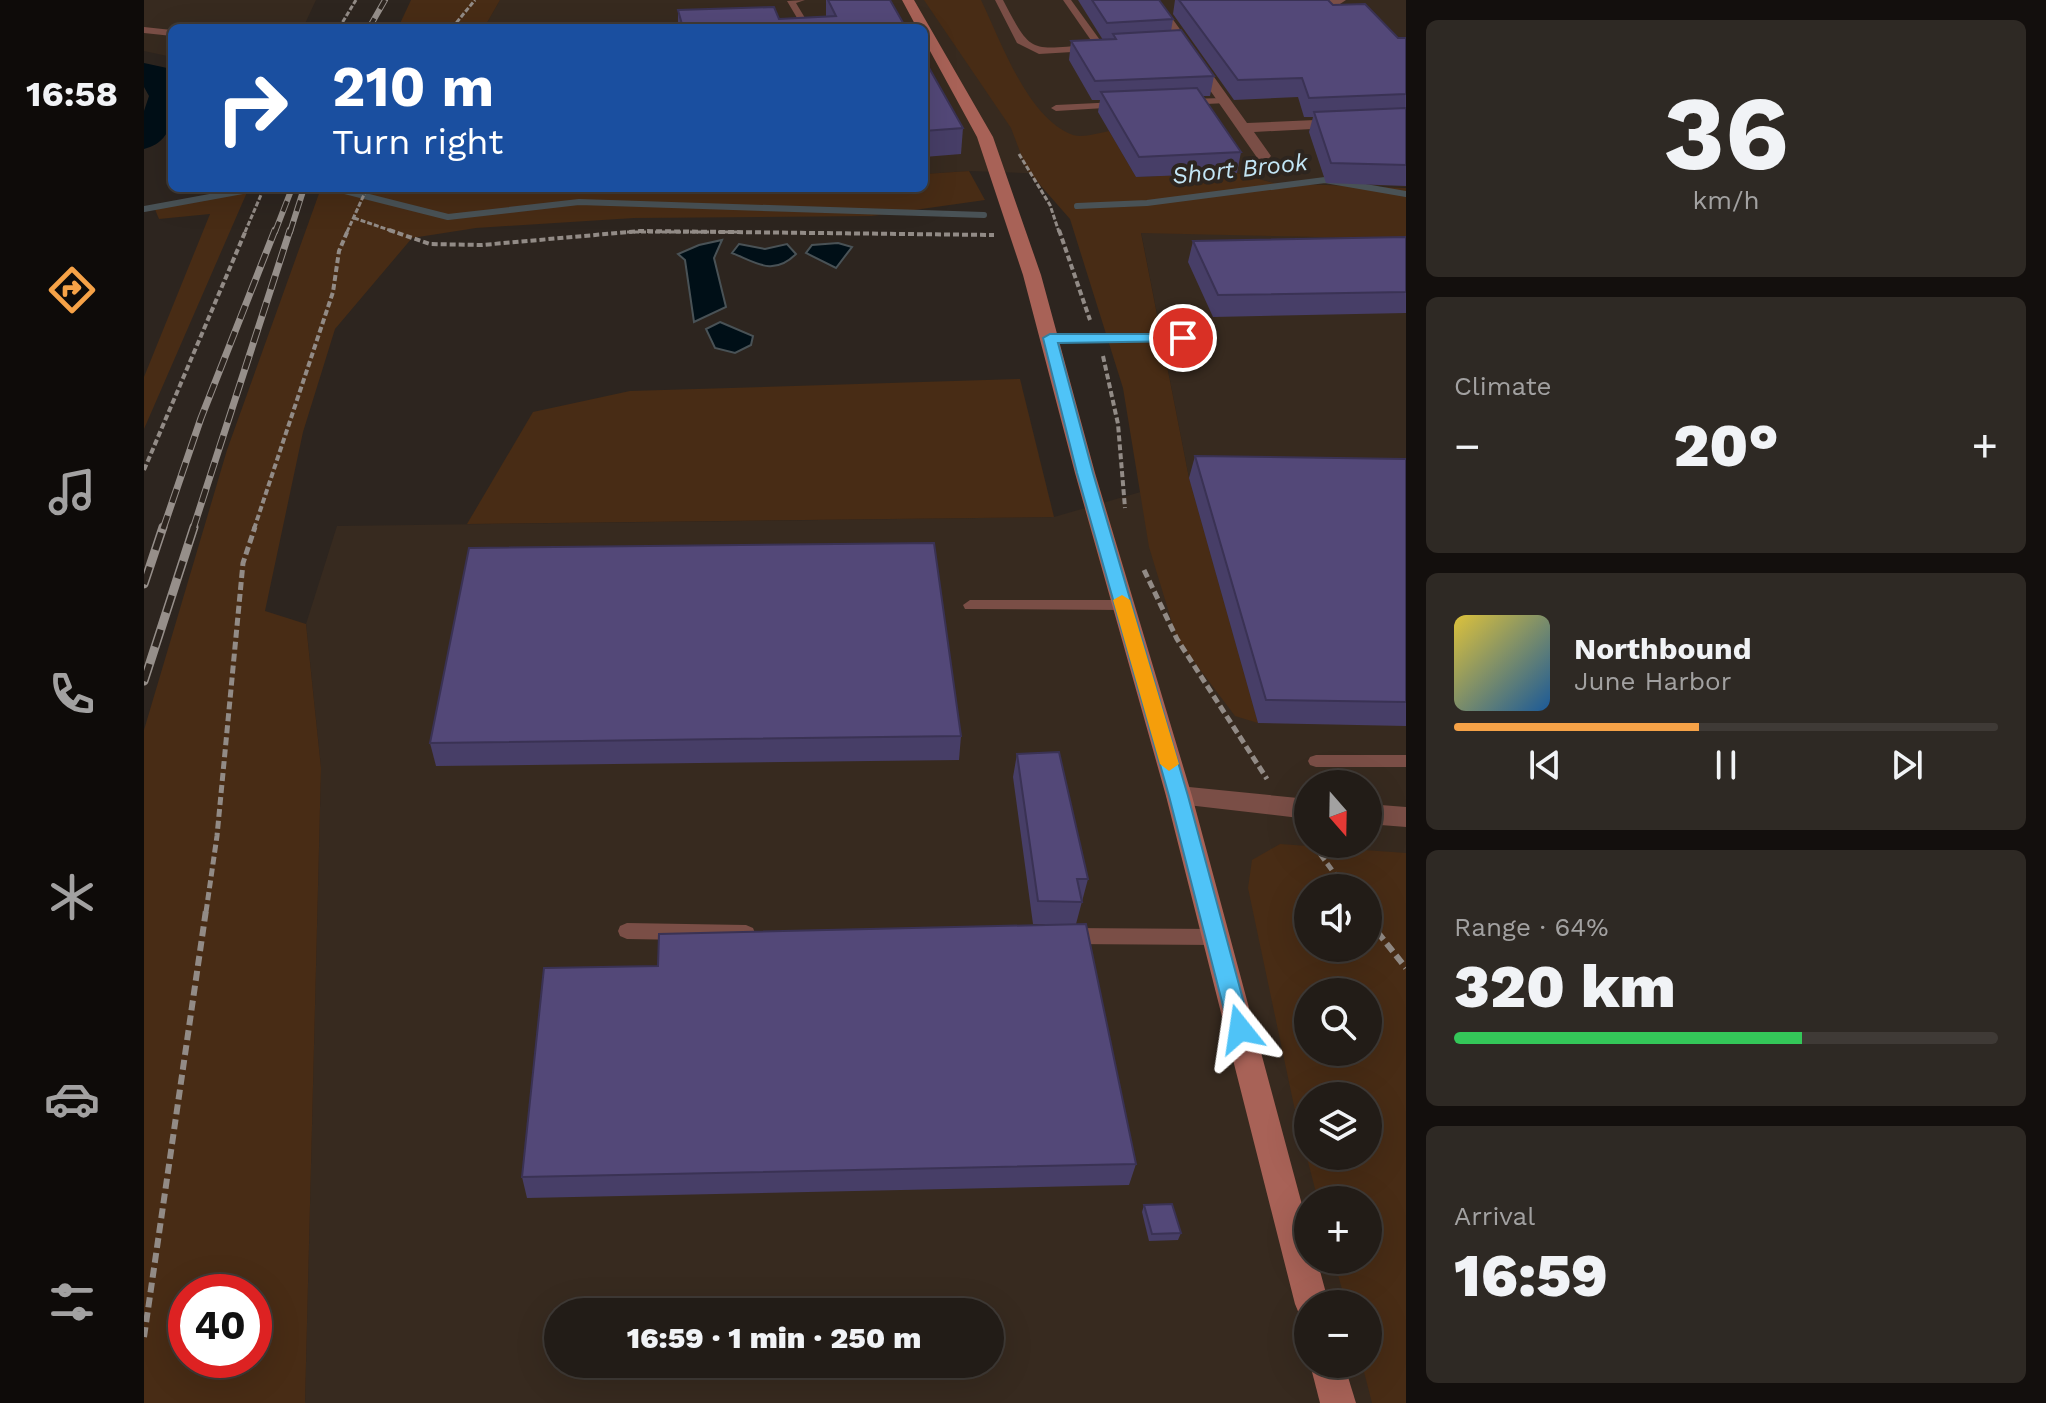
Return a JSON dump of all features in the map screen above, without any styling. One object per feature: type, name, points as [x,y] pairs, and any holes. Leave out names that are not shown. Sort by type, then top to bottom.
[{"type":"street","points":[[908,0],[922,24]]},
{"type":"street","points":[[1279,2],[1340,0]]},
{"type":"street","points":[[1161,4],[1177,43],[1263,156]]},
{"type":"street","points":[[928,34],[976,117],[1019,235],[1179,796],[1308,1290]]},
{"type":"street","points":[[1243,128],[1406,120]]},
{"type":"street","points":[[1179,796],[1294,808]]},
{"type":"street","points":[[1382,815],[1406,817]]},
{"type":"street","points":[[1331,1378],[1338,1403]]},
{"type":"lane","points":[[801,0],[791,1],[805,24]]},
{"type":"lane","points":[[999,0],[1020,41],[1039,51],[1113,47]]},
{"type":"lane","points":[[1067,0],[1100,47]]},
{"type":"lane","points":[[144,30],[168,33]]},
{"type":"lane","points":[[1178,103],[1224,101]]},
{"type":"lane","points":[[1056,108],[1132,105]]},
{"type":"lane","points":[[1050,338],[1208,338]]},
{"type":"lane","points":[[970,605],[1123,605]]},
{"type":"lane","points":[[1316,761],[1406,761]]},
{"type":"lane","points":[[627,931],[758,933]]},
{"type":"lane","points":[[1044,936],[1216,937]]},
{"type":"path","points":[[341,24],[356,0]]},
{"type":"path","points":[[455,24],[475,0]]},
{"type":"path","points":[[1019,153],[1050,205],[1091,322],[1100,339],[1118,424],[1126,513]]},
{"type":"path","points":[[144,470],[262,192]]},
{"type":"path","points":[[144,1337],[217,836],[243,563],[333,292],[339,251],[365,192]]},
{"type":"path","points":[[354,218],[430,244],[482,245],[640,231],[1019,235]]},
{"type":"path","points":[[1140,562],[1177,639],[1294,804]]},
{"type":"path","points":[[1382,938],[1406,968]]},
{"type":"shaded area","points":[[144,0],[316,0],[305,24],[168,24],[168,56],[144,51]]},
{"type":"shaded area","points":[[411,0],[500,0],[486,24],[400,24]]},
{"type":"shaded area","points":[[500,0],[1406,0],[1406,187],[1274,183],[1237,173],[1136,177],[969,171],[928,174],[928,24],[486,24]]},
{"type":"shaded area","points":[[924,0],[981,0],[1017,76],[1042,112],[1073,135],[1086,136],[1109,131],[1136,177],[1237,173],[1274,183],[1406,188],[1406,239],[1141,233],[1189,478],[1258,723],[1235,716],[1177,639],[1149,547],[1123,388],[1070,219],[1027,170],[1011,128]]},
{"type":"shaded area","points":[[969,171],[985,200],[872,216],[634,218],[476,228],[412,238],[335,329],[303,432],[265,611],[306,624],[321,768],[305,1403],[144,1403],[144,730],[227,450],[320,192],[928,192],[928,174]]},
{"type":"shaded area","points":[[247,192],[144,429],[144,377],[210,214],[159,219],[154,207]]},
{"type":"shaded area","points":[[1141,232],[1406,239],[1406,1403],[305,1403],[321,768],[306,624],[337,526],[1054,517],[1189,478]]},
{"type":"shaded area","points":[[722,240],[714,258],[726,307],[694,322],[685,260],[678,254]]},
{"type":"shaded area","points":[[838,243],[852,247],[836,268],[806,253],[812,245]]},
{"type":"shaded area","points":[[739,244],[765,249],[787,244],[796,254],[780,265],[764,266],[732,253]]},
{"type":"shaded area","points":[[720,322],[753,336],[751,345],[735,353],[715,348],[706,329]]},
{"type":"shaded area","points":[[1020,379],[1054,517],[467,524],[533,412],[630,391]]},
{"type":"shaded area","points":[[1280,844],[1294,845],[1294,858],[1382,858],[1382,851],[1406,853],[1406,1403],[1372,1403],[1366,1378],[1382,1378],[1382,1290],[1342,1290],[1338,1274],[1382,1274],[1382,1186],[1314,1186],[1310,1170],[1382,1170],[1382,1082],[1294,1082],[1294,1106],[1248,888],[1252,860]]},
{"type":"building","points":[[828,0],[890,0],[904,24],[682,24],[678,10],[774,7],[779,19],[836,16]]},
{"type":"building","points":[[1092,0],[1159,0],[1173,19],[1107,23]]},
{"type":"building","points":[[1179,0],[1328,0],[1333,5],[1365,4],[1398,38],[1406,38],[1406,94],[1309,98],[1302,78],[1238,80]]},
{"type":"building","points":[[1181,30],[1214,76],[1095,81],[1071,41],[1116,39],[1113,34]]},
{"type":"building","points":[[928,66],[963,128],[928,131]]},
{"type":"building","points":[[1197,88],[1241,152],[1139,157],[1101,92]]},
{"type":"building","points":[[1406,108],[1406,165],[1331,163],[1314,112]]},
{"type":"building","points":[[1406,237],[1406,292],[1218,295],[1193,241]]},
{"type":"building","points":[[1195,456],[1406,459],[1406,702],[1266,700]]},
{"type":"building","points":[[934,543],[961,736],[430,743],[469,548]]},
{"type":"building","points":[[1059,752],[1088,879],[1077,879],[1082,902],[1038,901],[1017,754]]},
{"type":"building","points":[[1086,924],[1136,1164],[522,1177],[544,968],[658,966],[659,934]]},
{"type":"building","points":[[1172,1204],[1181,1233],[1152,1234],[1144,1205]]},
{"type":"waterway","points":[[144,73],[155,75],[167,96],[160,118],[144,138]]},
{"type":"waterway","name":"Short Brook","points":[[1077,206],[1147,203],[1325,180],[1406,194]]},
{"type":"waterway","name":"Short Brook","points":[[144,209],[237,192]]},
{"type":"waterway","name":"Short Brook","points":[[349,192],[448,217],[579,202],[984,215]]},
{"type":"railway","points":[[371,24],[385,0]]},
{"type":"railway","points":[[275,232],[290,192]]},
{"type":"railway","points":[[290,232],[303,192]]},
{"type":"railway","points":[[163,529],[201,418],[275,230]]},
{"type":"railway","points":[[193,529],[290,230]]},
{"type":"railway","points":[[144,584],[163,527]]},
{"type":"railway","points":[[144,681],[194,527]]},
{"type":"slow traffic","points":[[1122,600],[1169,764]]},
{"type":"route","points":[[1183,338],[1050,338],[1085,473],[1179,796],[1240,1029]]}]
